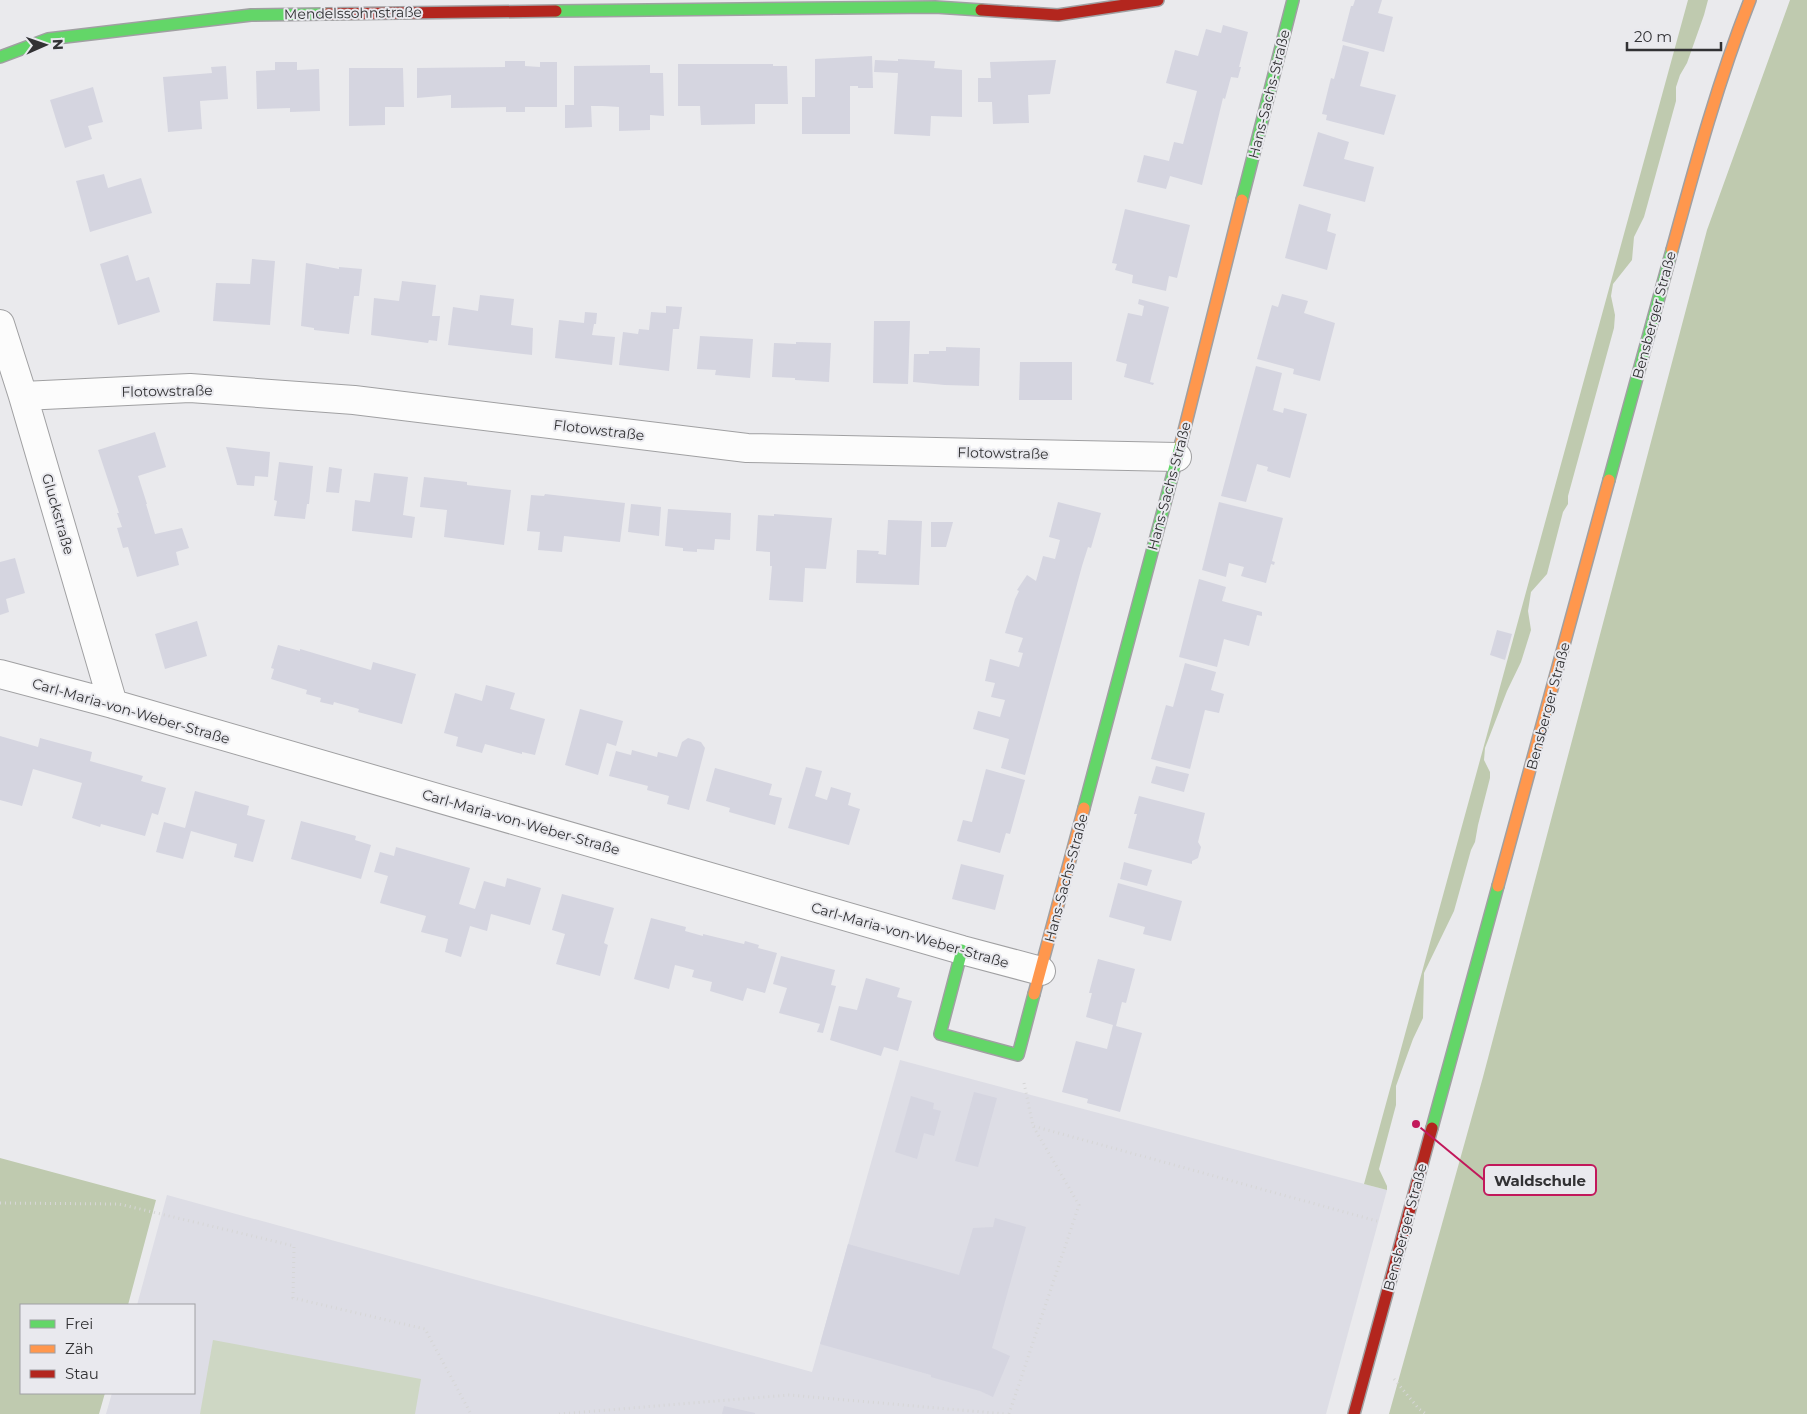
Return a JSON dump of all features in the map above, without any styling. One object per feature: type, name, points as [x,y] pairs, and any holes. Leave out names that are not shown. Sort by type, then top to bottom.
[{"type":"street","name":"Mendelssohnstraße","points":[[0,57],[48,39],[251,14],[935,7],[1058,15],[1158,0]]},
{"type":"street","name":"Hans-Sachs-Straße","points":[[1018,1055],[1177,457],[1293,0]]},
{"type":"street","name":"Bensberger Straße","points":[[1354,1414],[1695,164],[1734,41],[1750,0]]},
{"type":"street","name":"Gluckstraße","points":[[0,324],[23,396],[113,704]]},
{"type":"street","name":"Flotowstraße","points":[[23,396],[190,388],[354,400],[748,448],[1177,457]]},
{"type":"street","name":"Carl-Maria-von-Weber-Straße","points":[[0,674],[113,704],[962,950],[1041,971]]},
{"type":"street","points":[[962,950],[940,1034],[1018,1055]]},
{"type":"path","points":[[559,1414],[789,1395],[1007,1414],[1079,1205],[1033,1126],[1018,1055]]},
{"type":"path","points":[[1033,1126],[1404,1229]]},
{"type":"path","points":[[0,1203],[119,1204],[294,1246],[294,1298],[425,1329],[471,1414]]},
{"type":"path","points":[[1371,1351],[1419,1409],[1426,1414]]},
{"type":"shaded area","points":[[900,1060],[1387,1190],[1326,1414],[106,1414],[112,1394],[195,1394],[195,1304],[137,1304],[167,1195],[812,1372]]},
{"type":"green space","points":[[1688,0],[1708,0],[1687,63],[1676,87],[1676,101],[1644,217],[1634,237],[1632,260],[1613,284],[1611,296],[1615,315],[1614,328],[1568,496],[1568,504],[1563,512],[1547,574],[1531,592],[1528,611],[1531,630],[1521,662],[1507,691],[1485,748],[1484,760],[1490,772],[1490,778],[1475,842],[1454,911],[1424,973],[1423,1018],[1413,1039],[1396,1086],[1396,1105],[1379,1169],[1387,1190],[1364,1184]]},
{"type":"green space","points":[[1790,0],[1807,0],[1807,1414],[1389,1414],[1483,1077],[1707,230]]},
{"type":"green space","points":[[0,1158],[156,1200],[128,1304],[20,1304],[20,1394],[105,1394],[99,1414],[0,1414]]},
{"type":"green space","points":[[213,1340],[421,1379],[415,1414],[200,1414]]},
{"type":"building","points":[[1355,0],[1382,0],[1378,13],[1393,17],[1384,52],[1342,41],[1351,6],[1353,6]]},
{"type":"building","points":[[1223,25],[1248,32],[1238,78],[1231,77],[1225,99],[1223,98],[1202,185],[1170,176],[1166,189],[1137,182],[1144,155],[1169,161],[1174,142],[1183,144],[1197,91],[1166,83],[1175,50],[1198,56],[1206,29],[1221,33]]},
{"type":"building","points":[[1343,45],[1369,52],[1360,86],[1396,95],[1384,135],[1326,120],[1327,115],[1322,114],[1331,78],[1334,79]]},
{"type":"building","points":[[872,56],[873,88],[850,86],[850,134],[802,134],[802,97],[815,97],[815,59]]},
{"type":"building","points":[[898,59],[935,61],[934,68],[962,70],[962,117],[931,116],[930,136],[894,134],[898,73],[874,72],[875,60],[898,61]]},
{"type":"building","points":[[1056,60],[1050,94],[1028,95],[1029,123],[993,124],[992,102],[978,102],[978,78],[991,78],[990,62]]},
{"type":"building","points":[[505,61],[525,61],[525,66],[540,67],[540,62],[557,62],[557,107],[525,107],[525,112],[506,112],[506,107],[451,108],[451,95],[417,98],[417,68],[505,67]]},
{"type":"building","points":[[275,62],[297,62],[297,70],[319,69],[320,111],[290,112],[290,108],[257,109],[256,71],[275,70]]},
{"type":"building","points":[[678,64],[773,64],[773,66],[787,66],[788,104],[755,104],[755,124],[701,125],[700,106],[678,106]]},
{"type":"building","points":[[650,65],[650,73],[663,73],[664,116],[650,115],[650,130],[619,131],[619,107],[603,106],[591,106],[592,127],[565,128],[565,105],[574,105],[574,66]]},
{"type":"building","points":[[226,66],[228,99],[200,101],[202,129],[168,132],[163,77],[212,73],[211,67]]},
{"type":"building","points":[[349,68],[403,68],[404,107],[385,107],[385,125],[349,126]]},
{"type":"building","points":[[93,87],[103,122],[88,126],[92,139],[65,148],[50,100]]},
{"type":"building","points":[[1318,132],[1349,142],[1344,159],[1374,167],[1365,202],[1303,186]]},
{"type":"building","points":[[104,174],[108,188],[141,178],[152,213],[90,232],[76,181]]},
{"type":"building","points":[[1299,204],[1331,214],[1327,231],[1336,234],[1327,270],[1285,258]]},
{"type":"building","points":[[1125,209],[1190,225],[1177,278],[1169,276],[1166,291],[1132,283],[1133,275],[1115,270],[1117,264],[1112,263]]},
{"type":"building","points":[[128,255],[136,281],[149,277],[160,312],[118,325],[100,264]]},
{"type":"building","points":[[252,259],[275,261],[270,325],[213,321],[216,283],[250,284]]},
{"type":"building","points":[[306,263],[339,269],[339,267],[362,269],[359,296],[354,296],[349,334],[314,330],[314,328],[301,326]]},
{"type":"building","points":[[402,281],[436,285],[432,316],[440,316],[437,341],[429,340],[428,343],[371,335],[374,298],[399,301]]},
{"type":"building","points":[[1282,294],[1308,301],[1304,313],[1335,323],[1320,381],[1293,374],[1294,369],[1257,359],[1272,305],[1278,307]]},
{"type":"building","points":[[480,295],[514,299],[511,325],[533,328],[532,355],[448,345],[453,307],[478,311]]},
{"type":"building","points":[[1139,299],[1169,307],[1150,382],[1154,383],[1153,385],[1124,377],[1127,364],[1116,361],[1128,313],[1142,316],[1144,306],[1138,304]]},
{"type":"building","points":[[666,306],[682,307],[679,329],[673,329],[669,371],[619,365],[623,332],[638,334],[639,329],[649,330],[651,312],[666,313]]},
{"type":"building","points":[[585,312],[597,313],[592,335],[615,337],[612,365],[555,358],[559,320],[584,323]]},
{"type":"building","points":[[874,321],[910,321],[908,384],[873,383]]},
{"type":"building","points":[[700,336],[753,339],[750,378],[715,375],[716,370],[697,369]]},
{"type":"building","points":[[796,342],[831,343],[829,382],[772,377],[774,343],[796,344]]},
{"type":"building","points":[[946,347],[980,348],[979,386],[913,382],[914,354],[929,354],[929,351],[946,351]]},
{"type":"building","points":[[1020,362],[1072,362],[1072,400],[1019,400]]},
{"type":"building","points":[[1256,366],[1282,373],[1273,410],[1283,413],[1284,408],[1307,414],[1290,478],[1267,471],[1268,467],[1257,464],[1246,502],[1221,496]]},
{"type":"building","points":[[155,432],[166,467],[138,476],[146,504],[155,534],[182,528],[189,548],[176,552],[179,565],[137,577],[128,547],[123,548],[117,528],[122,527],[117,513],[119,513],[98,450]]},
{"type":"building","points":[[226,447],[270,452],[268,477],[255,476],[254,486],[237,485]]},
{"type":"building","points":[[279,462],[313,466],[309,504],[307,504],[305,519],[274,516],[277,501],[274,500]]},
{"type":"building","points":[[329,467],[342,469],[339,493],[326,492]]},
{"type":"building","points":[[374,473],[408,477],[403,515],[415,517],[412,538],[352,531],[355,500],[370,502]]},
{"type":"building","points":[[424,477],[467,482],[467,485],[511,490],[504,545],[444,537],[447,510],[420,507]]},
{"type":"building","points":[[545,494],[625,503],[620,542],[564,536],[562,552],[538,550],[540,532],[527,531],[531,495],[544,496]]},
{"type":"building","points":[[1058,502],[1101,513],[1091,548],[1088,547],[1082,566],[1025,775],[1001,768],[1009,739],[973,729],[978,711],[1000,717],[1005,700],[991,697],[995,683],[985,681],[990,659],[1019,667],[1023,653],[1018,652],[1023,638],[1005,633],[1019,591],[1017,590],[1027,575],[1036,581],[1043,556],[1055,559],[1060,540],[1049,537]]},
{"type":"building","points":[[1219,502],[1283,518],[1272,561],[1275,562],[1274,565],[1271,564],[1266,583],[1241,576],[1244,567],[1229,563],[1226,577],[1202,570]]},
{"type":"building","points":[[631,504],[661,507],[659,536],[628,532]]},
{"type":"building","points":[[668,509],[731,513],[730,540],[715,539],[714,550],[697,549],[697,552],[683,551],[683,548],[665,546]]},
{"type":"building","points":[[774,514],[832,518],[826,569],[805,568],[803,602],[769,600],[772,566],[770,566],[770,552],[756,551],[758,515],[774,516]]},
{"type":"building","points":[[888,520],[922,521],[919,585],[856,583],[857,550],[879,551],[878,554],[886,555]]},
{"type":"building","points":[[931,522],[953,522],[946,547],[931,547]]},
{"type":"building","points":[[15,558],[25,593],[6,599],[9,612],[0,615],[0,562]]},
{"type":"building","points":[[1199,579],[1226,587],[1222,601],[1262,612],[1262,616],[1257,615],[1249,646],[1224,639],[1217,667],[1179,657]]},
{"type":"building","points":[[197,621],[207,656],[165,669],[155,634]]},
{"type":"building","points":[[1497,630],[1512,634],[1505,660],[1490,655]]},
{"type":"building","points":[[278,645],[300,651],[300,649],[371,670],[373,662],[416,674],[402,724],[358,712],[359,709],[334,702],[333,705],[320,702],[321,698],[306,694],[307,690],[271,679],[274,669],[271,668]]},
{"type":"building","points":[[1185,663],[1216,672],[1211,690],[1224,694],[1219,713],[1205,710],[1190,769],[1151,759],[1166,705],[1173,707]]},
{"type":"building","points":[[486,685],[515,693],[510,709],[545,719],[535,755],[522,752],[522,754],[485,744],[482,753],[456,746],[458,737],[444,733],[455,693],[482,701]]},
{"type":"building","points":[[580,709],[623,721],[616,746],[607,743],[598,775],[565,765]]},
{"type":"building","points":[[0,736],[38,747],[40,738],[92,752],[90,761],[143,776],[141,781],[166,788],[158,815],[152,813],[145,836],[101,824],[100,827],[72,818],[82,783],[33,769],[22,806],[0,800]]},
{"type":"building","points":[[688,738],[701,742],[705,748],[689,810],[667,804],[669,796],[647,790],[648,786],[609,776],[616,751],[631,755],[632,750],[657,757],[658,752],[677,757],[682,742]]},
{"type":"building","points":[[1156,766],[1189,774],[1184,792],[1151,783]]},
{"type":"building","points":[[806,767],[822,771],[815,796],[827,800],[831,787],[851,793],[848,805],[860,809],[849,845],[788,828]]},
{"type":"building","points":[[715,768],[772,784],[769,795],[782,798],[775,825],[729,812],[730,808],[706,801]]},
{"type":"building","points":[[986,769],[1025,780],[1010,834],[1006,833],[1000,853],[957,841],[963,820],[972,822]]},
{"type":"building","points":[[195,791],[249,806],[247,815],[265,820],[253,862],[234,857],[237,844],[191,831],[183,859],[156,852],[164,822],[185,828]]},
{"type":"building","points":[[1139,796],[1205,813],[1198,842],[1201,847],[1198,858],[1192,861],[1192,864],[1128,848],[1137,814],[1134,814]]},
{"type":"building","points":[[301,821],[356,836],[355,840],[371,845],[361,879],[291,859]]},
{"type":"building","points":[[396,847],[470,868],[459,904],[475,909],[484,881],[505,887],[507,878],[541,888],[530,925],[491,914],[487,931],[470,926],[461,957],[445,952],[448,939],[421,932],[426,916],[380,903],[388,876],[374,872],[380,852],[394,856]]},
{"type":"building","points":[[1124,862],[1152,870],[1147,886],[1120,879]]},
{"type":"building","points":[[961,864],[1004,875],[995,910],[952,899]]},
{"type":"building","points":[[1118,883],[1182,901],[1171,941],[1143,934],[1145,927],[1109,917]]},
{"type":"building","points":[[562,894],[614,908],[604,943],[608,945],[600,976],[556,964],[565,934],[552,930]]},
{"type":"building","points":[[651,918],[686,927],[685,931],[703,936],[703,934],[744,944],[745,941],[759,945],[758,948],[777,953],[765,993],[747,988],[743,1001],[710,991],[712,982],[692,977],[694,970],[675,965],[669,989],[634,979]]},
{"type":"building","points":[[781,956],[835,970],[831,985],[836,986],[823,1033],[817,1032],[820,1024],[779,1013],[787,988],[773,984]]},
{"type":"building","points":[[1098,959],[1135,969],[1126,1003],[1122,1002],[1116,1026],[1142,1033],[1120,1112],[1087,1103],[1088,1099],[1062,1092],[1076,1041],[1107,1049],[1113,1025],[1086,1017],[1092,993],[1089,993]]},
{"type":"building","points":[[866,978],[900,988],[897,997],[912,1001],[898,1051],[884,1047],[881,1056],[830,1040],[839,1006],[857,1010]]},
{"type":"building","points":[[974,1092],[997,1098],[978,1167],[955,1161]]},
{"type":"building","points":[[911,1096],[934,1103],[933,1109],[941,1111],[934,1136],[924,1133],[917,1159],[895,1152]]},
{"type":"building","points":[[995,1218],[1026,1227],[992,1348],[1010,1356],[993,1397],[980,1391],[931,1377],[931,1375],[820,1344],[848,1244],[959,1275],[973,1228],[993,1227]]},
{"type":"building","points":[[724,1406],[755,1413],[755,1414],[722,1414]]},
{"type":"traffic: fast","points":[[1242,200],[1293,0]]},
{"type":"traffic: fast","points":[[556,11],[935,7],[981,10]]},
{"type":"traffic: fast","points":[[0,57],[48,39],[251,15],[326,14]]},
{"type":"traffic: fast","points":[[1609,480],[1672,250]]},
{"type":"traffic: fast","points":[[1084,808],[1181,443]]},
{"type":"traffic: fast","points":[[1432,1128],[1498,886]]},
{"type":"traffic: fast","points":[[962,950],[940,1034],[1018,1055],[1034,994]]},
{"type":"traffic: slow","points":[[1672,250],[1717,93],[1750,0]]},
{"type":"traffic: slow","points":[[1181,443],[1242,200]]},
{"type":"traffic: slow","points":[[1498,886],[1609,480]]},
{"type":"traffic: slow","points":[[1034,994],[1084,808]]},
{"type":"traffic: jam","points":[[981,10],[1058,15],[1158,0]]},
{"type":"traffic: jam","points":[[326,14],[556,11]]},
{"type":"traffic: jam","points":[[1354,1414],[1432,1128]]},
{"type":"place","name":"Waldschule","points":[[1416,1124]]}]
